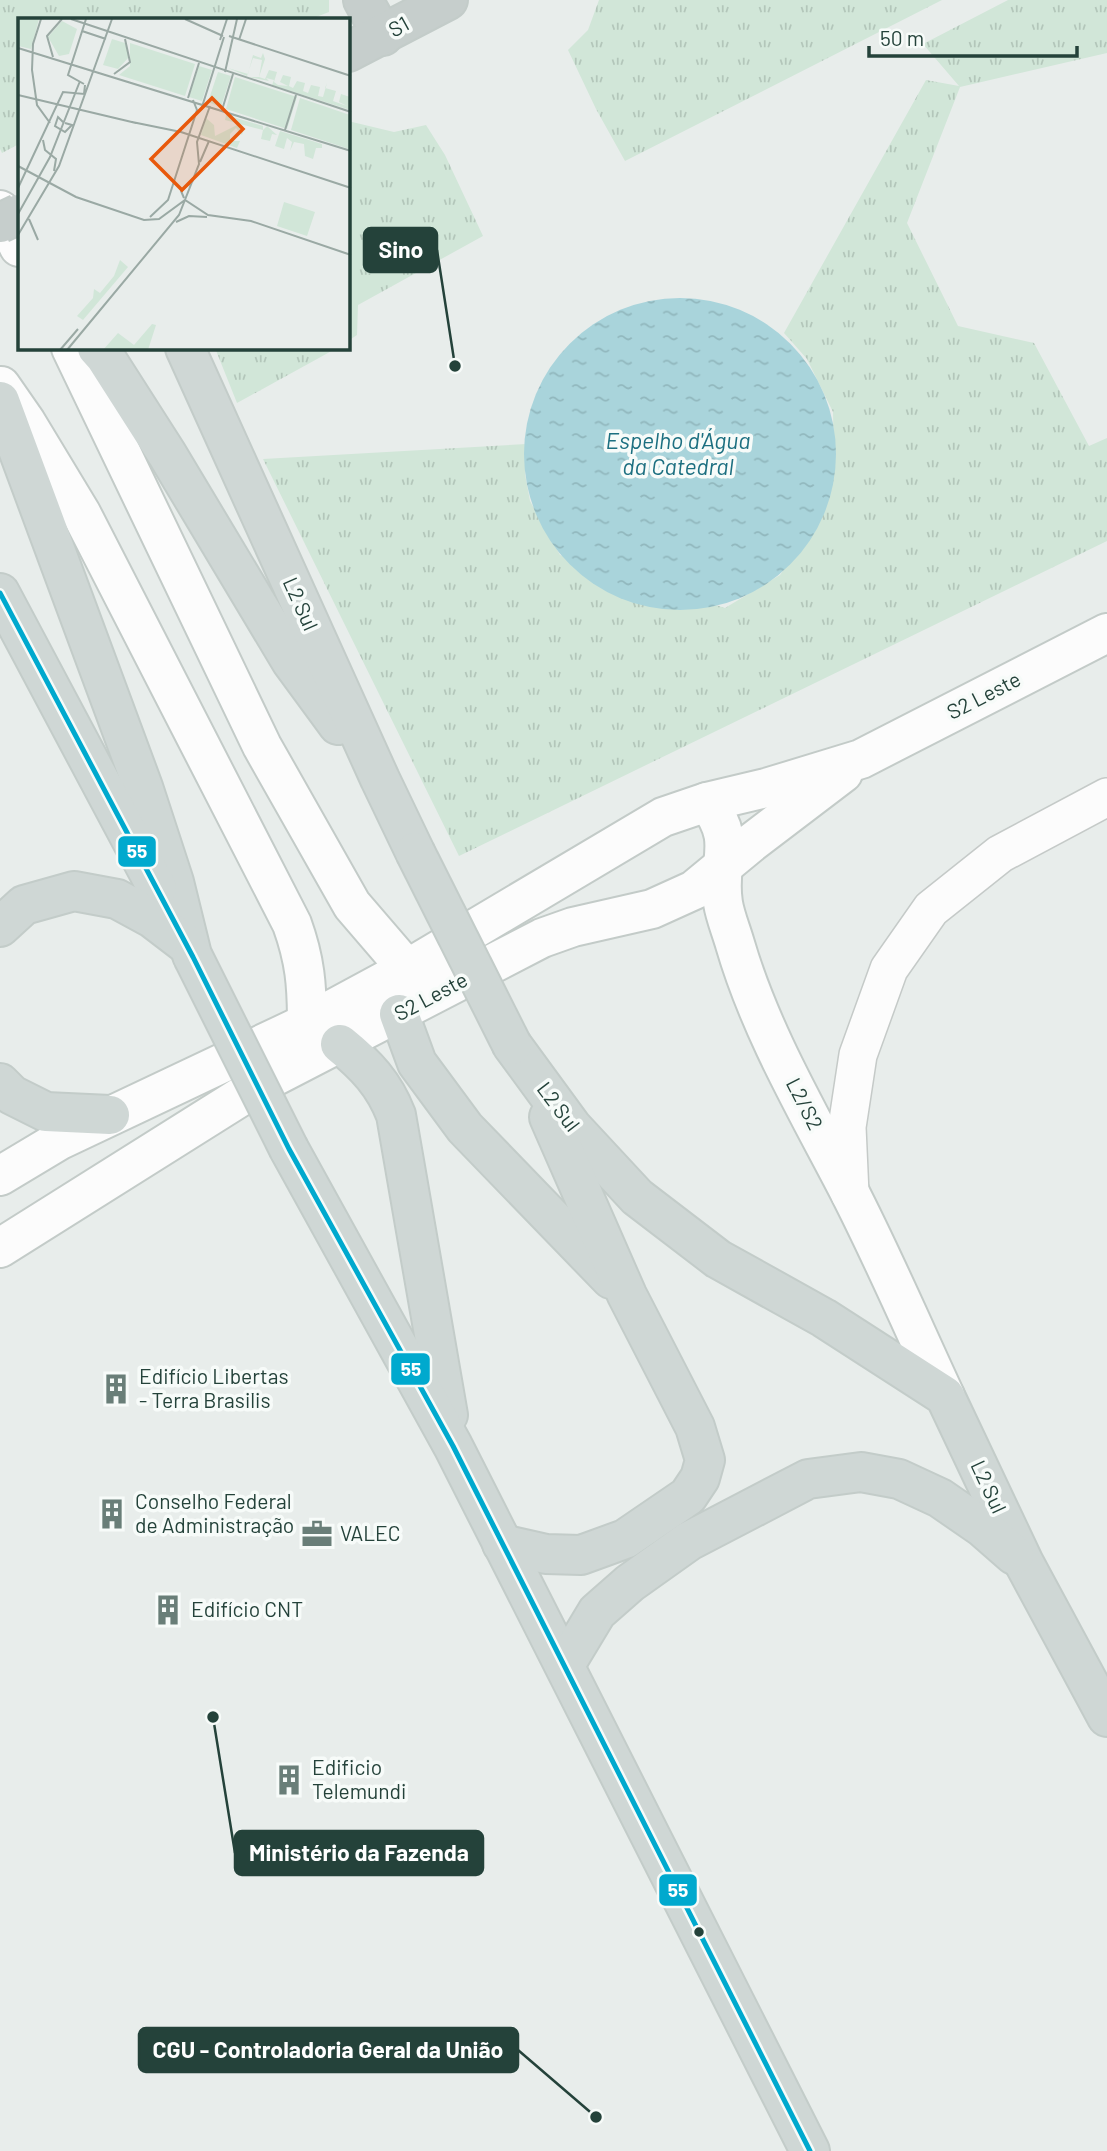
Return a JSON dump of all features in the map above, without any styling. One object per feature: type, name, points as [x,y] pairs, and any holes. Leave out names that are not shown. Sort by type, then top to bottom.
[{"type":"highway","points":[[363,0],[383,36]]},
{"type":"highway","name":"S1","points":[[350,51],[383,36],[430,4]]},
{"type":"highway","points":[[0,223],[18,214]]},
{"type":"main road","points":[[0,210],[18,245]]},
{"type":"main road","points":[[72,350],[262,746],[346,895],[374,933],[407,970]]},
{"type":"main road","points":[[99,350],[167,454],[291,661],[380,779]]},
{"type":"main road","name":"L2 Sul","points":[[187,350],[380,779],[519,1054],[572,1127],[637,1197],[718,1259],[824,1318],[945,1396],[1024,1563],[1107,1717]]},
{"type":"main road","points":[[0,384],[81,513],[292,924],[302,953],[307,982],[307,1023]]},
{"type":"main road","points":[[0,401],[143,787],[174,882],[190,952]]},
{"type":"main road","points":[[0,593],[190,952],[289,1149],[453,1446],[810,2151]]},
{"type":"main road","name":"S2 Leste","points":[[0,1176],[60,1140],[307,1023],[407,970],[663,817],[706,802],[766,788],[861,759],[1107,633]]},
{"type":"main road","name":"S2 Leste","points":[[0,1248],[264,1082],[542,938],[573,927],[652,909],[694,890],[861,759]]},
{"type":"main road","name":"L2/S2","points":[[706,802],[723,828],[726,848],[723,902],[741,965],[777,1052],[850,1194],[945,1396]]},
{"type":"main road","points":[[597,858],[598,883],[606,903],[622,916]]},
{"type":"main road","points":[[0,927],[24,905],[74,891],[117,899],[152,918],[190,952]]},
{"type":"main road","points":[[399,1014],[417,1063],[465,1128],[627,1295]]},
{"type":"main road","points":[[340,1044],[379,1080],[396,1115],[453,1446]]},
{"type":"main road","points":[[502,1544],[546,1554],[581,1555],[625,1539],[688,1496],[700,1478],[705,1460],[695,1427],[627,1295],[519,1054]]},
{"type":"main road","points":[[0,1083],[12,1095],[46,1112],[110,1115]]},
{"type":"main road","points":[[565,1665],[597,1612],[630,1583],[689,1541],[808,1479],[861,1472],[899,1479],[950,1506],[982,1527],[1024,1563]]},
{"type":"street","points":[[850,1194],[847,1127],[858,1055],[889,969],[931,909],[1000,854],[1107,797]]},
{"type":"green space","points":[[0,0],[329,0],[329,12],[314,18],[18,18],[18,145],[2,153]]},
{"type":"green space","points":[[599,0],[942,0],[625,161],[568,50],[588,30]]},
{"type":"green space","points":[[1008,0],[1107,0],[1107,53],[960,87],[907,223],[958,326],[1034,343],[1089,446],[1107,438],[1107,541],[459,856],[263,459],[526,444],[525,474],[530,501],[560,555],[725,608],[780,575],[812,529],[834,469],[833,412],[807,359],[784,333],[926,80],[959,86],[923,44]]},
{"type":"green space","points":[[350,121],[394,132],[426,125],[445,155],[483,236],[358,305],[357,335],[350,340]]},
{"type":"green space","points":[[216,350],[333,350],[237,403]]},
{"type":"water","name":"Espelho d'Água da Catedral","points":[[680,298],[710,301],[740,310],[766,325],[790,344],[809,368],[824,394],[833,424],[836,454],[833,484],[824,514],[809,540],[790,564],[766,583],[740,598],[710,607],[680,610],[650,607],[620,598],[594,583],[570,564],[551,540],[536,514],[527,484],[524,454],[527,424],[536,394],[551,368],[570,344],[594,325],[620,310],[650,301]]},
{"type":"transit line","name":"55","points":[[0,593],[193,957],[289,1149],[453,1446],[810,2151]]},
{"type":"place","name":"Sino","points":[[455,366]]},
{"type":"place","name":"Edifício Libertas - Terra Brasilis","points":[[116,1389]]},
{"type":"place","name":"Conselho Federal de Administração","points":[[112,1514]]},
{"type":"place","name":"VALEC","points":[[317,1534]]},
{"type":"place","name":"Edifício CNT","points":[[168,1610]]},
{"type":"place","name":"Ministério da Fazenda","points":[[213,1717]]},
{"type":"place","name":"Edificio Telemundi","points":[[289,1780]]},
{"type":"place","name":"CGU - Controladoria Geral da União","points":[[596,2117]]}]
